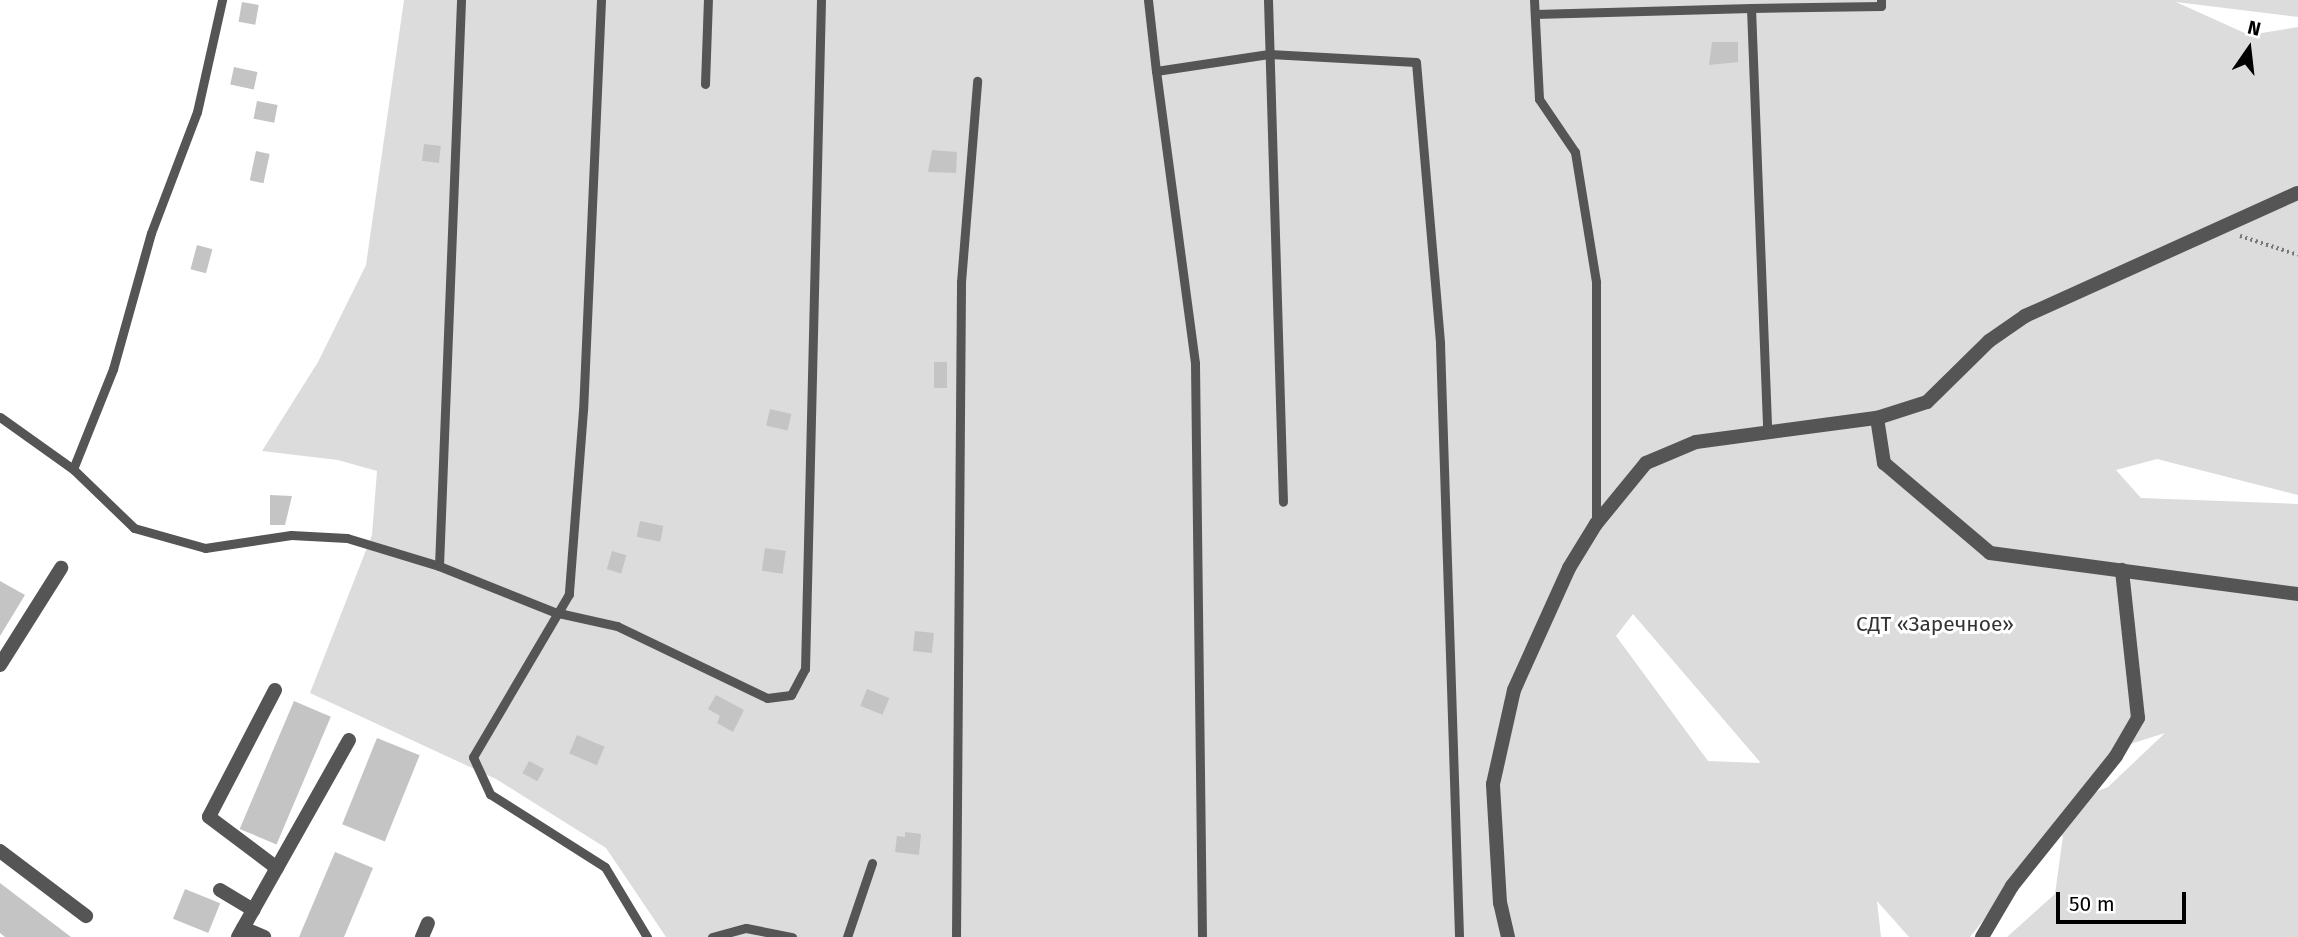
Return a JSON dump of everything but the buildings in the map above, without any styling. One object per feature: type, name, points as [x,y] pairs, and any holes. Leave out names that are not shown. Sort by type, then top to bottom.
[{"type":"street","points":[[1508,937],[1500,890],[1496,771],[1514,690],[1543,619],[1596,524],[1646,463],[1668,450],[1877,418],[1927,402],[1989,341],[2025,316],[2298,194]]},
{"type":"street","points":[[1877,418],[1884,463],[1990,554],[2298,594]]},
{"type":"street","points":[[0,665],[61,568]]},
{"type":"street","points":[[1982,937],[2012,886],[2116,756],[2138,718],[2122,570]]},
{"type":"street","points":[[275,690],[209,817],[277,868]]},
{"type":"street","points":[[264,937],[241,932],[349,740]]},
{"type":"street","points":[[0,851],[86,916]]},
{"type":"street","points":[[220,890],[253,910]]},
{"type":"street","points":[[422,937],[428,923]]},
{"type":"lane","points":[[73,470],[113,369],[150,233],[197,112],[222,0]]},
{"type":"lane","points":[[439,566],[461,0]]},
{"type":"lane","points":[[601,0],[580,449],[569,594],[554,612],[473,757],[490,794],[606,867],[648,937]]},
{"type":"lane","points":[[705,84],[708,0]]},
{"type":"lane","points":[[0,417],[73,470],[134,528],[205,548],[291,535],[347,538],[439,566],[554,612],[617,626],[767,698],[791,695],[805,669],[821,0]]},
{"type":"lane","points":[[1148,0],[1195,363],[1202,937]]},
{"type":"lane","points":[[1268,0],[1283,502]]},
{"type":"lane","points":[[1534,0],[1539,99],[1575,152],[1596,282],[1596,524]]},
{"type":"lane","points":[[1535,14],[1706,4],[1751,8],[1881,6],[1881,0]]},
{"type":"lane","points":[[1751,8],[1767,433]]},
{"type":"lane","points":[[1156,71],[1269,54],[1416,62],[1440,344],[1459,937]]},
{"type":"lane","points":[[956,937],[961,282],[977,81]]},
{"type":"lane","points":[[848,937],[872,863]]},
{"type":"lane","points":[[712,937],[746,928],[792,937]]},
{"type":"path","points":[[2219,229],[2298,255]]},
{"type":"green space","name":"СДТ «Заречное»","points":[[404,0],[2298,0],[2298,17],[2176,2],[2249,35],[2298,27],[2298,495],[2157,459],[2116,470],[2141,498],[2298,504],[2298,937],[2007,937],[2055,894],[2063,836],[2052,835],[1970,937],[1909,937],[1877,901],[1881,937],[666,937],[606,848],[496,779],[310,693],[372,535],[377,471],[338,460],[262,451],[318,362],[366,265]],"holes":[[[1633,614],[1760,762],[1759,763],[1708,761],[1616,636]],[[2165,733],[2108,787],[2083,797],[2124,746]]]}]
